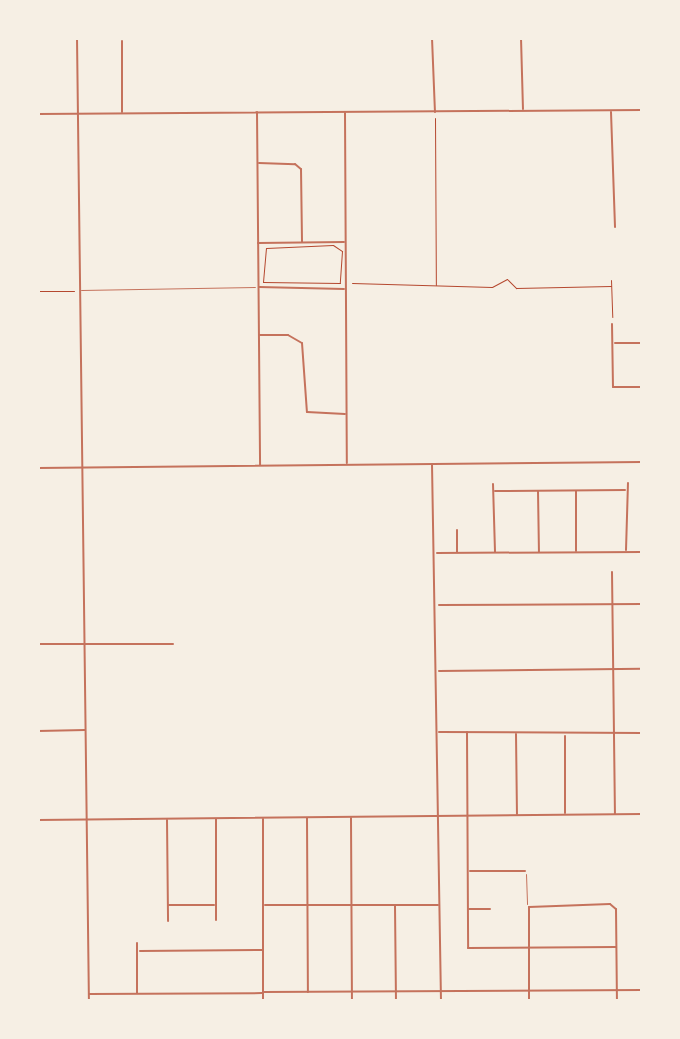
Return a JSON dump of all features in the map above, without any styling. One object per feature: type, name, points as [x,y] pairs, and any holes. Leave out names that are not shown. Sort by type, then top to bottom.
[{"type":"street","points":[[77,38],[89,1001]]},
{"type":"street","points":[[432,38],[435,112]]},
{"type":"street","points":[[521,38],[523,111]]},
{"type":"street","points":[[122,41],[122,113]]},
{"type":"street","points":[[38,114],[642,110]]},
{"type":"street","points":[[611,111],[615,227]]},
{"type":"street","points":[[257,112],[260,466]]},
{"type":"street","points":[[345,112],[347,465]]},
{"type":"street","points":[[258,163],[295,164],[301,169],[302,242]]},
{"type":"street","points":[[257,243],[345,242]]},
{"type":"street","points":[[258,287],[345,289]]},
{"type":"street","points":[[612,324],[613,387],[642,387]]},
{"type":"street","points":[[258,335],[296,338],[302,343],[307,412],[346,414]]},
{"type":"street","points":[[613,343],[642,343]]},
{"type":"street","points":[[38,468],[642,462]]},
{"type":"street","points":[[432,464],[438,605],[441,1001]]},
{"type":"street","points":[[626,552],[625,490],[628,483]]},
{"type":"street","points":[[493,484],[495,553]]},
{"type":"street","points":[[495,491],[625,490]]},
{"type":"street","points":[[538,491],[539,553]]},
{"type":"street","points":[[576,491],[576,552]]},
{"type":"street","points":[[457,530],[457,553]]},
{"type":"street","points":[[436,553],[642,552]]},
{"type":"street","points":[[612,572],[615,814]]},
{"type":"street","points":[[438,605],[642,604]]},
{"type":"street","points":[[38,644],[173,644]]},
{"type":"street","points":[[438,671],[642,669]]},
{"type":"street","points":[[38,731],[86,730]]},
{"type":"street","points":[[439,732],[642,733]]},
{"type":"street","points":[[467,732],[468,948],[616,947]]},
{"type":"street","points":[[565,733],[566,814]]},
{"type":"street","points":[[516,734],[517,815]]},
{"type":"street","points":[[38,820],[642,814]]},
{"type":"street","points":[[307,817],[308,992]]},
{"type":"street","points":[[351,817],[352,1001]]},
{"type":"street","points":[[216,818],[216,920]]},
{"type":"street","points":[[263,818],[263,1001]]},
{"type":"street","points":[[167,819],[168,921]]},
{"type":"street","points":[[469,871],[525,871]]},
{"type":"street","points":[[168,905],[216,905]]},
{"type":"street","points":[[263,905],[440,905]]},
{"type":"street","points":[[395,905],[396,1001]]},
{"type":"street","points":[[529,1001],[529,907],[614,906],[617,1001]]},
{"type":"street","points":[[468,909],[490,909]]},
{"type":"street","points":[[137,943],[140,951],[137,994]]},
{"type":"street","points":[[140,951],[264,950]]},
{"type":"street","points":[[89,994],[642,990]]},
{"type":"street","points":[[485,992],[485,1001]]},
{"type":"street","points":[[177,994],[177,1001]]},
{"type":"lane","points":[[80,290],[258,287]]},
{"type":"lane","points":[[525,871],[529,907]]},
{"type":"path","points":[[435,112],[436,288]]},
{"type":"path","points":[[266,248],[340,248],[340,283],[297,284],[263,282],[266,248]]},
{"type":"path","points":[[352,283],[436,288],[492,287],[507,279],[516,288],[611,286]]},
{"type":"path","points":[[611,280],[612,324]]},
{"type":"path","points":[[38,291],[80,290]]}]
